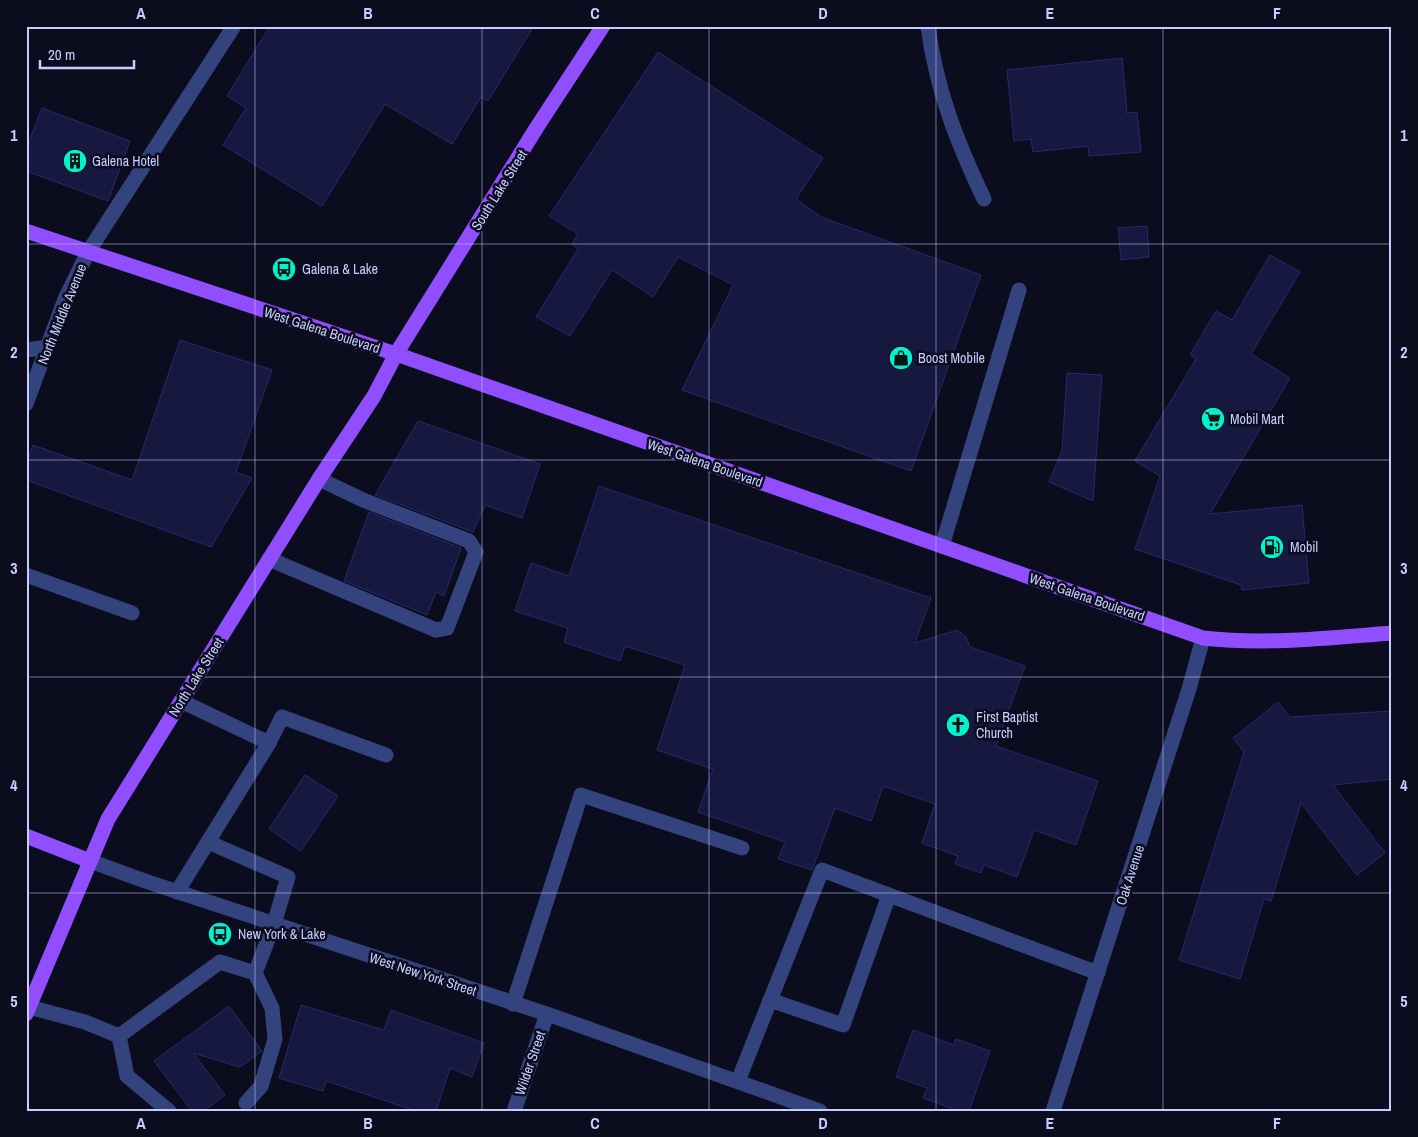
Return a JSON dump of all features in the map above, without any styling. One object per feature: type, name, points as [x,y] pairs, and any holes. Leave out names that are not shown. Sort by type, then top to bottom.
[{"type":"main road","name":"South Lake Street","points":[[396,354],[537,127],[603,26]]},
{"type":"main road","name":"West Galena Boulevard","points":[[26,231],[396,354],[1203,638],[1240,642],[1280,642],[1392,633]]},
{"type":"main road","name":"North Lake Street","points":[[28,1011],[108,819],[319,479],[374,396],[396,354]]},
{"type":"main road","name":"West New York Street","points":[[26,836],[90,861]]},
{"type":"street","name":"North Middle Avenue","points":[[26,404],[65,299],[88,252],[234,26]]},
{"type":"street","points":[[928,26],[947,113],[960,149],[984,199]]},
{"type":"street","points":[[942,546],[1019,290]]},
{"type":"street","points":[[26,350],[48,347]]},
{"type":"street","points":[[269,559],[436,630],[447,628],[476,552],[469,542],[363,500],[319,479]]},
{"type":"street","points":[[26,575],[132,613]]},
{"type":"street","name":"Oak Avenue","points":[[1053,1111],[1189,689],[1203,638]]},
{"type":"street","points":[[181,700],[269,743]]},
{"type":"street","points":[[177,892],[269,743],[282,717],[386,755]]},
{"type":"street","points":[[513,1004],[581,795],[742,848]]},
{"type":"street","points":[[208,842],[288,877],[274,924],[254,973]]},
{"type":"street","name":"West New York Street","points":[[90,861],[177,892],[546,1014],[738,1081],[781,1104],[820,1111]]},
{"type":"street","points":[[738,1081],[822,870],[1098,973]]},
{"type":"street","points":[[770,1000],[843,1025],[889,895]]},
{"type":"street","points":[[119,1036],[220,962],[254,973],[272,1008],[275,1039],[261,1086],[246,1103]]},
{"type":"street","points":[[28,1011],[85,1022],[119,1036]]},
{"type":"street","name":"Wilder Street","points":[[514,1111],[546,1014]]},
{"type":"street","points":[[119,1036],[127,1076],[169,1111]]},
{"type":"building","points":[[270,26],[534,26],[488,101],[481,97],[452,144],[385,104],[322,206],[223,145],[246,108],[227,96]]},
{"type":"building","points":[[658,52],[823,158],[796,199],[821,217],[981,275],[911,471],[682,390],[733,285],[678,257],[653,297],[612,270],[570,336],[536,317],[578,249],[572,244],[578,234],[549,216]]},
{"type":"building","points":[[1122,58],[1127,113],[1137,112],[1141,152],[1089,156],[1088,146],[1033,152],[1031,139],[1014,141],[1007,70]]},
{"type":"building","name":"Galena Hotel","points":[[42,108],[130,141],[108,201],[26,171],[26,150]]},
{"type":"building","points":[[1147,226],[1149,257],[1121,260],[1118,228]]},
{"type":"building","points":[[1270,255],[1300,272],[1251,354],[1290,378],[1210,514],[1302,505],[1309,583],[1242,590],[1241,585],[1135,549],[1160,476],[1135,461],[1196,359],[1190,355],[1216,311],[1232,320]]},
{"type":"building","points":[[180,340],[272,370],[236,472],[252,478],[211,547],[26,480],[26,464],[33,445],[132,480]]},
{"type":"building","points":[[1067,373],[1102,375],[1093,501],[1049,482],[1062,451]]},
{"type":"building","points":[[418,421],[540,464],[522,518],[485,505],[473,532],[375,495]]},
{"type":"building","points":[[599,486],[931,598],[915,643],[957,630],[966,637],[970,647],[1025,666],[996,746],[1098,781],[1076,845],[1034,830],[1017,877],[984,865],[981,873],[955,864],[958,856],[922,843],[935,804],[883,786],[871,821],[835,808],[812,870],[778,859],[785,842],[698,812],[713,769],[657,750],[685,665],[625,646],[620,661],[564,642],[568,628],[515,611],[531,563],[569,576]]},
{"type":"building","points":[[369,512],[461,548],[444,596],[436,592],[427,615],[344,581]]},
{"type":"building","points":[[1278,702],[1290,717],[1392,711],[1392,779],[1333,785],[1385,853],[1357,875],[1301,803],[1271,901],[1264,899],[1240,979],[1179,960],[1244,752],[1233,738]]},
{"type":"building","points":[[305,775],[338,796],[301,851],[269,829]]},
{"type":"building","points":[[301,1005],[384,1030],[391,1010],[484,1043],[472,1077],[450,1068],[436,1111],[416,1111],[326,1081],[323,1091],[279,1078]]},
{"type":"building","points":[[229,1006],[262,1051],[240,1067],[193,1053],[225,1095],[204,1111],[192,1111],[154,1061]]},
{"type":"building","points":[[913,1030],[954,1045],[956,1039],[990,1051],[969,1111],[959,1111],[923,1098],[927,1088],[896,1077]]},
{"type":"place","name":"Galena Hotel","points":[[75,161]]},
{"type":"place","name":"Galena & Lake","points":[[284,269]]},
{"type":"place","name":"Boost Mobile","points":[[901,358]]},
{"type":"place","name":"Mobil Mart","points":[[1213,419]]},
{"type":"place","name":"Mobil","points":[[1272,547]]},
{"type":"place","name":"First Baptist Church","points":[[958,725]]},
{"type":"place","name":"New York & Lake","points":[[220,934]]}]
